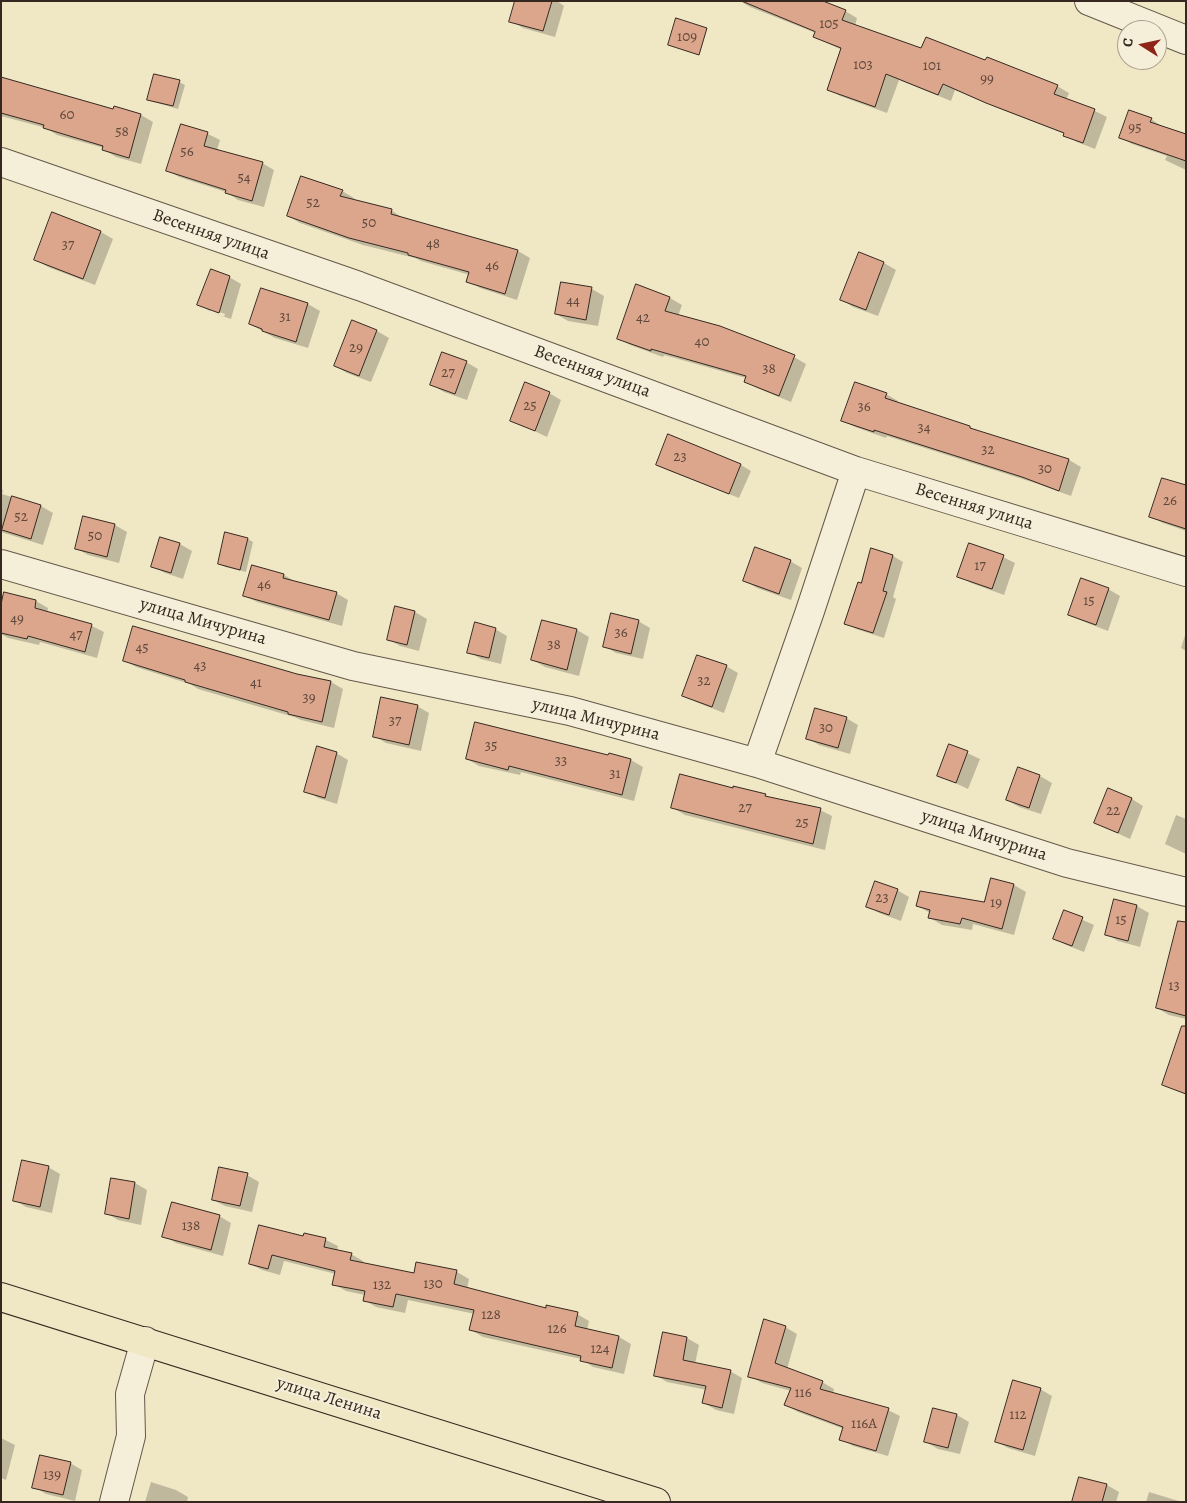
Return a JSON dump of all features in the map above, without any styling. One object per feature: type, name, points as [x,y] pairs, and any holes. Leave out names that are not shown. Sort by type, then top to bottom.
[{"type":"main road","name":"улица Ленина","points":[[1,1297],[656,1502]]},
{"type":"street","points":[[1089,1],[1186,40]]},
{"type":"street","name":"Весенняя улица","points":[[1,162],[359,286],[856,471],[1186,572]]},
{"type":"street","points":[[757,763],[856,471]]},
{"type":"street","name":"улица Мичурина","points":[[1,564],[353,666],[570,711],[757,763],[1067,863],[1186,892]]},
{"type":"street","points":[[114,1502],[131,1436],[130,1394],[145,1342]]},
{"type":"building","points":[[515,1],[552,1],[543,31],[509,22]]},
{"type":"building","points":[[742,1],[823,1],[846,10],[842,20],[921,48],[926,37],[985,60],[987,57],[1058,85],[1054,94],[1095,109],[1083,143],[1063,136],[1064,133],[943,84],[938,95],[886,74],[875,107],[827,90],[841,48],[813,37],[815,32]]},
{"type":"building","points":[[676,18],[707,28],[699,55],[668,45]]},
{"type":"building","points":[[154,74],[180,80],[173,106],[147,100]]},
{"type":"building","points":[[1,77],[113,109],[114,106],[141,114],[129,158],[102,150],[103,146],[43,128],[44,125],[1,113]]},
{"type":"building","points":[[1129,110],[1152,118],[1150,122],[1186,134],[1186,161],[1119,138]]},
{"type":"building","points":[[181,124],[208,132],[204,146],[263,162],[252,201],[225,193],[226,190],[166,171]]},
{"type":"building","points":[[301,176],[343,190],[340,196],[392,209],[391,214],[518,250],[505,294],[466,282],[469,272],[408,255],[408,253],[349,238],[287,216]]},
{"type":"building","points":[[52,212],[101,231],[83,279],[34,260]]},
{"type":"building","points":[[859,252],[884,262],[866,310],[840,300]]},
{"type":"building","points":[[211,269],[230,276],[219,313],[197,305]]},
{"type":"building","points":[[561,282],[592,287],[586,320],[555,314]]},
{"type":"building","points":[[636,284],[670,297],[665,311],[720,326],[795,355],[779,396],[744,382],[746,376],[651,349],[651,351],[617,339]]},
{"type":"building","points":[[261,288],[308,303],[296,342],[262,331],[262,329],[249,324]]},
{"type":"building","points":[[352,320],[377,330],[359,376],[334,366]]},
{"type":"building","points":[[442,352],[467,361],[455,394],[430,385]]},
{"type":"building","points":[[525,382],[550,392],[535,431],[510,421]]},
{"type":"building","points":[[855,382],[887,393],[885,398],[970,426],[970,428],[1069,459],[1059,491],[1022,477],[841,421]]},
{"type":"building","points":[[668,434],[741,464],[729,494],[656,465]]},
{"type":"building","points":[[1162,478],[1186,485],[1186,529],[1149,517]]},
{"type":"building","points":[[12,496],[41,505],[31,539],[2,530]]},
{"type":"building","points":[[83,516],[115,524],[107,557],[75,549]]},
{"type":"building","points":[[225,532],[248,538],[240,570],[218,564]]},
{"type":"building","points":[[160,537],[180,543],[171,573],[151,567]]},
{"type":"building","points":[[969,543],[1004,555],[992,589],[957,577]]},
{"type":"building","points":[[755,547],[791,560],[779,594],[743,581]]},
{"type":"building","points":[[871,548],[893,555],[883,591],[887,592],[873,633],[844,624],[858,582],[861,583]]},
{"type":"building","points":[[252,565],[284,574],[283,578],[337,592],[329,620],[243,596]]},
{"type":"building","points":[[1081,578],[1109,588],[1096,625],[1068,615]]},
{"type":"building","points":[[4,592],[36,600],[35,608],[92,624],[85,652],[28,636],[27,639],[1,633],[1,605]]},
{"type":"building","points":[[395,606],[415,611],[407,645],[387,640]]},
{"type":"building","points":[[611,613],[639,620],[631,654],[603,647]]},
{"type":"building","points":[[542,620],[577,629],[567,670],[531,660]]},
{"type":"building","points":[[475,622],[496,628],[489,658],[467,653]]},
{"type":"building","points":[[133,626],[297,674],[331,681],[322,722],[288,714],[288,712],[185,682],[185,680],[123,661]]},
{"type":"building","points":[[697,655],[727,665],[712,707],[682,696]]},
{"type":"building","points":[[381,697],[418,705],[409,745],[373,737]]},
{"type":"building","points":[[815,708],[847,717],[838,748],[806,739]]},
{"type":"building","points":[[475,722],[631,759],[622,795],[509,766],[508,770],[466,759]]},
{"type":"building","points":[[949,744],[968,751],[956,783],[937,776]]},
{"type":"building","points":[[317,746],[337,752],[325,798],[304,792]]},
{"type":"building","points":[[1018,767],[1040,775],[1029,808],[1006,800]]},
{"type":"building","points":[[680,774],[821,808],[813,844],[671,808]]},
{"type":"building","points":[[1108,788],[1132,798],[1118,833],[1094,823]]},
{"type":"building","points":[[991,878],[1014,884],[1002,929],[962,918],[960,924],[928,918],[930,910],[916,906],[920,891],[984,902]]},
{"type":"building","points":[[875,881],[898,889],[889,915],[866,907]]},
{"type":"building","points":[[1114,899],[1137,905],[1128,941],[1105,935]]},
{"type":"building","points":[[1064,910],[1083,917],[1072,946],[1053,939]]},
{"type":"building","points":[[1178,921],[1186,922],[1186,1016],[1156,1008]]},
{"type":"building","points":[[1182,1026],[1186,1026],[1186,1094],[1162,1085]]},
{"type":"building","points":[[22,1160],[49,1166],[40,1207],[13,1201]]},
{"type":"building","points":[[219,1167],[248,1173],[240,1206],[212,1200]]},
{"type":"building","points":[[111,1178],[135,1182],[129,1219],[105,1214]]},
{"type":"building","points":[[172,1202],[220,1215],[211,1250],[162,1237]]},
{"type":"building","points":[[259,1225],[303,1236],[304,1233],[326,1238],[324,1247],[352,1253],[350,1260],[414,1273],[416,1262],[457,1270],[454,1284],[546,1308],[546,1305],[578,1312],[575,1326],[619,1336],[612,1368],[580,1361],[581,1356],[469,1330],[474,1310],[396,1294],[393,1307],[363,1301],[365,1291],[332,1285],[335,1271],[272,1255],[268,1269],[249,1264]]},
{"type":"building","points":[[764,1319],[786,1326],[775,1363],[823,1381],[820,1389],[889,1408],[876,1451],[839,1440],[843,1427],[784,1405],[791,1388],[748,1377]]},
{"type":"building","points":[[663,1332],[687,1337],[683,1360],[731,1370],[722,1408],[702,1403],[706,1386],[654,1376]]},
{"type":"building","points":[[1013,1380],[1041,1388],[1023,1450],[995,1442]]},
{"type":"building","points":[[933,1408],[957,1414],[948,1448],[924,1442]]},
{"type":"building","points":[[40,1455],[71,1462],[63,1495],[32,1488]]},
{"type":"building","points":[[1079,1477],[1107,1484],[1102,1502],[1072,1502]]}]
